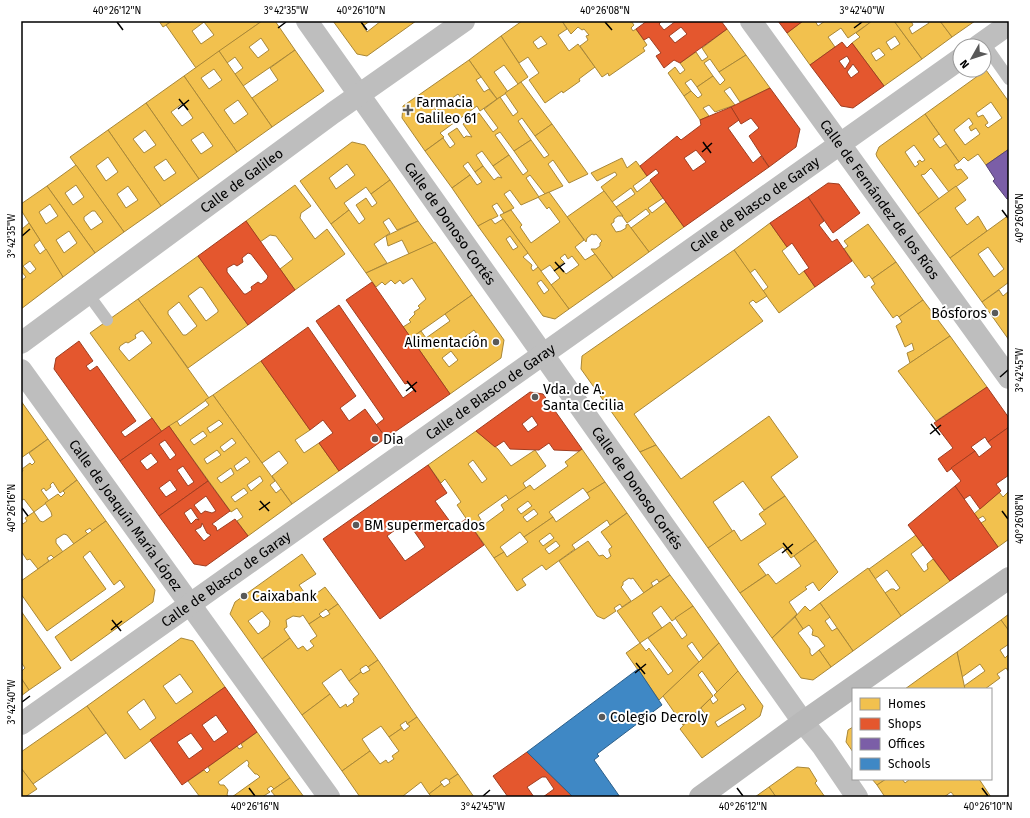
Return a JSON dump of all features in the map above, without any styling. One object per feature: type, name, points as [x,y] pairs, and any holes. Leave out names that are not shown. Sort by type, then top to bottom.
[{"type":"street","name":"Calle de Donoso Cortés","points":[[307,21],[857,797]]},
{"type":"street","name":"Calle de Galileo","points":[[21,343],[333,113],[464,21]]},
{"type":"street","name":"Calle de Fernández de los Ríos","points":[[751,21],[1009,378]]},
{"type":"street","points":[[988,38],[1006,24]]},
{"type":"street","name":"Calle de Blasco de Garay","points":[[21,724],[952,65]]},
{"type":"street","name":"Calle de Joaquín María López","points":[[21,370],[329,797]]},
{"type":"street","points":[[700,797],[803,722],[1009,578]]},
{"type":"lane","points":[[992,58],[1009,79]]},
{"type":"lane","points":[[88,294],[107,320]]},
{"type":"building: Homes","points":[[159,21],[172,21],[163,27]]},
{"type":"building: Homes","points":[[172,21],[262,21],[196,68],[166,25]],"holes":[[[204,22],[214,35],[201,44],[192,31]]]},
{"type":"building: Homes","points":[[262,21],[275,21],[295,50],[243,86],[235,74],[243,68],[235,57],[227,63],[219,51]],"holes":[[[261,38],[269,50],[258,58],[249,47]]]},
{"type":"building: Homes","points":[[333,21],[370,21],[363,26],[367,32],[381,21],[416,21],[367,56],[357,54]]},
{"type":"building: Homes","points":[[522,21],[562,21],[567,29],[558,35],[569,51],[578,44],[595,67],[579,79],[580,81],[545,103],[529,80],[539,73],[528,57],[519,63],[501,36]],"holes":[[[541,36],[547,44],[538,49],[533,42]]]},
{"type":"building: Homes","points":[[562,21],[631,21],[634,25],[631,28],[633,31],[636,29],[647,45],[643,48],[645,51],[609,76],[608,73],[602,77],[580,46],[588,40],[586,36],[589,35],[584,29],[582,30],[578,27],[571,34]]},
{"type":"building: Homes","points":[[803,21],[815,21],[818,26],[825,21],[871,22],[848,38],[841,28],[828,37],[835,47],[810,65],[787,33]]},
{"type":"building: Homes","points":[[872,21],[894,21],[922,59],[884,86],[852,43],[860,37],[856,33]],"holes":[[[895,36],[900,44],[891,50],[886,42]],[[879,48],[885,55],[876,61],[871,53]]]},
{"type":"building: Homes","points":[[894,21],[911,21],[913,25],[909,28],[912,34],[929,23],[928,21],[940,21],[952,37],[922,59]]},
{"type":"building: Homes","points":[[940,21],[975,21],[952,37]]},
{"type":"building: Homes","points":[[727,29],[746,55],[719,72],[710,59],[704,63],[713,76],[697,87],[691,79],[685,83],[691,91],[684,96],[668,73],[675,67],[680,74],[685,70],[680,63],[696,52],[702,61],[708,57],[702,48]]},
{"type":"building: Homes","points":[[501,36],[528,77],[518,84],[504,65],[494,72],[508,92],[497,99],[469,60]]},
{"type":"building: Homes","points":[[295,50],[324,91],[272,127],[252,98],[278,80],[270,68]]},
{"type":"building: Homes","points":[[219,51],[272,127],[237,152],[184,76]],"holes":[[[214,69],[222,80],[209,89],[201,78]],[[238,100],[248,114],[234,124],[224,110]]]},
{"type":"building: Homes","points":[[746,55],[770,88],[740,102],[730,87],[724,91],[735,105],[715,112],[709,105],[703,108],[709,116],[700,120],[684,96],[691,91],[698,98],[702,95],[697,87],[713,76],[720,85],[725,80],[719,72]]},
{"type":"building: Homes","points":[[469,60],[481,77],[476,80],[484,92],[489,89],[497,99],[480,111],[477,106],[440,133],[444,137],[425,151],[402,118],[403,106]],"holes":[[[458,94],[462,99],[452,106],[448,101]],[[437,108],[441,114],[432,121],[428,116]]]},
{"type":"building: Homes","points":[[184,76],[237,152],[199,179],[146,103]],"holes":[[[183,103],[193,118],[182,126],[171,112]],[[203,132],[213,146],[201,154],[191,140]]]},
{"type":"building: Homes","points":[[975,78],[992,78],[1009,102],[1009,149],[986,165],[978,154],[968,161],[964,157],[959,162],[925,114]],"holes":[[[991,102],[1002,118],[988,128],[985,125],[988,123],[983,115],[978,117],[976,113]],[[969,118],[973,124],[969,127],[971,131],[976,128],[980,134],[965,145],[954,130]]]},
{"type":"building: Homes","points":[[521,82],[552,124],[535,136],[522,118],[518,121],[531,140],[514,151],[500,132],[495,135],[509,155],[493,166],[482,151],[476,155],[483,166],[475,172],[468,162],[463,166],[470,175],[452,188],[425,151],[443,138],[450,148],[455,144],[448,134],[457,128],[464,138],[466,136],[472,137],[463,124],[479,113],[493,132],[498,128],[484,109],[500,97],[513,116],[518,112],[505,93]]},
{"type":"building: Homes","points":[[146,103],[199,179],[161,206],[108,130]],"holes":[[[145,130],[156,145],[144,153],[133,139]],[[166,159],[176,173],[164,181],[154,167]]]},
{"type":"building: Homes","points":[[925,114],[939,134],[933,139],[940,148],[946,144],[959,162],[954,165],[957,170],[961,169],[968,178],[949,192],[931,168],[925,174],[921,175],[939,199],[918,214],[877,157],[876,154],[879,147]],"holes":[[[914,145],[925,160],[922,162],[920,160],[917,162],[919,164],[915,167],[905,152]]]},
{"type":"building: Homes","points":[[552,124],[588,174],[569,183],[553,160],[548,164],[563,186],[545,194],[530,175],[526,178],[539,197],[521,205],[510,190],[504,194],[514,208],[504,213],[497,203],[492,206],[498,216],[478,226],[452,188],[470,175],[477,185],[482,182],[475,172],[483,166],[494,180],[498,177],[502,178],[493,166],[509,155],[523,175],[528,171],[514,151],[531,140],[544,158],[549,155],[535,136]]},
{"type":"building: Homes","points":[[108,130],[161,206],[124,232],[70,157]],"holes":[[[108,157],[118,172],[106,181],[96,166]],[[128,186],[138,200],[126,208],[117,194]]]},
{"type":"building: Homes","points":[[352,142],[365,145],[390,180],[371,194],[366,187],[344,203],[349,210],[331,224],[300,181]],"holes":[[[347,164],[355,175],[336,189],[329,178]]]},
{"type":"building: Homes","points":[[622,158],[627,168],[636,161],[647,176],[633,186],[637,192],[651,181],[663,198],[648,208],[652,213],[666,202],[684,227],[649,252],[631,228],[650,214],[646,209],[627,223],[616,207],[635,194],[631,188],[612,202],[601,187],[617,175],[615,172],[597,181],[591,173]]},
{"type":"building: Homes","points":[[76,165],[124,232],[95,253],[47,186]],"holes":[[[76,185],[84,197],[73,205],[65,193]],[[92,211],[95,211],[103,222],[91,230],[84,220],[84,217]]]},
{"type":"building: Homes","points":[[390,180],[418,221],[397,230],[389,218],[383,222],[390,233],[374,244],[387,263],[366,273],[331,224],[349,210],[359,224],[365,219],[356,205],[366,198],[372,207],[377,203],[371,194]]},
{"type":"building: Homes","points":[[295,185],[311,206],[301,213],[300,218],[315,239],[327,229],[345,254],[295,290],[280,269],[293,259],[276,236],[270,235],[260,242],[246,221]]},
{"type":"building: Homes","points":[[47,186],[95,253],[63,277],[21,210],[21,204]],"holes":[[[50,204],[58,216],[46,224],[39,212]],[[69,231],[77,243],[64,253],[56,240]]]},
{"type":"building: Homes","points":[[956,186],[966,200],[955,208],[967,225],[978,216],[987,231],[950,258],[918,214]]},
{"type":"building: Homes","points":[[604,191],[623,216],[618,216],[611,224],[616,232],[626,228],[626,225],[628,224],[649,252],[613,278],[591,249],[596,249],[600,246],[602,241],[596,234],[592,234],[587,238],[586,242],[567,217]]},
{"type":"building: Homes","points":[[549,192],[584,240],[575,247],[585,260],[595,254],[613,278],[569,309],[551,285],[560,278],[550,265],[541,271],[500,215],[511,210],[522,225],[520,227],[531,243],[560,222],[549,207],[547,209],[538,197]],"holes":[[[565,254],[568,259],[572,256],[579,265],[566,274],[559,266],[564,262],[560,258]]]},
{"type":"building: Homes","points":[[1009,215],[1009,282],[982,302],[950,258]],"holes":[[[988,247],[1004,269],[994,277],[978,254]]]},
{"type":"building: Homes","points":[[491,219],[495,224],[503,219],[528,253],[523,257],[532,265],[531,268],[533,271],[538,267],[569,309],[555,319],[543,316],[478,226]],"holes":[[[510,236],[518,247],[513,250],[506,239]],[[541,280],[549,290],[544,294],[537,283]]]},
{"type":"building: Homes","points":[[418,221],[434,243],[409,254],[402,240],[388,246],[386,236]]},
{"type":"building: Homes","points":[[29,223],[40,240],[34,245],[40,254],[46,249],[63,277],[21,309],[21,281],[26,277],[21,271],[21,228],[22,229]],"holes":[[[30,261],[36,269],[30,274],[23,266]]]},
{"type":"building: Homes","points":[[770,223],[787,247],[782,251],[799,275],[804,271],[815,287],[779,313],[763,291],[768,287],[755,269],[750,273],[734,250]]},
{"type":"building: Homes","points":[[868,224],[896,262],[872,279],[869,275],[865,278],[844,249],[848,246],[844,241]]},
{"type":"building: Homes","points":[[435,242],[472,295],[411,338],[403,327],[411,322],[409,320],[415,314],[414,312],[420,308],[418,306],[426,299],[412,278],[403,284],[400,280],[395,284],[391,280],[385,285],[382,282],[376,287],[366,273]]},
{"type":"building: Homes","points":[[734,250],[767,296],[756,303],[753,300],[749,303],[763,321],[634,414],[656,445],[640,452],[581,369],[582,356]]},
{"type":"building: Homes","points":[[198,256],[248,325],[188,368],[138,299]],"holes":[[[200,287],[203,288],[218,310],[218,312],[206,321],[188,296]],[[179,302],[197,326],[186,335],[183,335],[168,314],[168,311]]]},
{"type":"building: Homes","points":[[896,262],[923,300],[899,317],[897,315],[893,318],[871,287],[875,284],[872,279]]},
{"type":"building: Homes","points":[[999,290],[1003,296],[1009,291],[1009,340],[982,302]]},
{"type":"building: Homes","points":[[472,295],[504,340],[501,358],[450,394],[411,338],[421,331],[426,338],[450,321],[445,314]],"holes":[[[474,330],[481,340],[471,346],[465,337]],[[451,351],[458,360],[449,367],[442,358]]]},
{"type":"building: Homes","points":[[138,299],[209,398],[162,432],[90,333]],"holes":[[[143,331],[152,343],[129,361],[119,349],[120,346],[136,338],[135,335]]]},
{"type":"building: Homes","points":[[923,300],[950,336],[910,363],[907,353],[914,350],[912,343],[905,347],[896,326],[902,322],[899,317]]},
{"type":"building: Homes","points":[[950,336],[987,387],[936,421],[898,371]]},
{"type":"building: Homes","points":[[261,361],[310,430],[295,440],[304,453],[319,443],[339,471],[292,504],[272,476],[288,463],[279,451],[262,463],[213,395]]},
{"type":"building: Homes","points":[[213,395],[275,481],[270,485],[276,493],[281,489],[292,504],[248,536],[237,521],[243,517],[237,508],[231,512],[169,426],[177,421],[180,426],[209,405],[205,400]],"holes":[[[219,420],[223,424],[210,433],[207,428]],[[203,431],[207,436],[194,445],[190,440]],[[232,438],[236,443],[224,452],[220,447]],[[217,450],[221,455],[207,464],[204,459]],[[246,457],[250,462],[237,471],[234,466]],[[231,468],[234,474],[221,483],[217,478]],[[260,476],[263,481],[251,491],[247,485]],[[244,488],[248,493],[235,502],[231,497]]]},
{"type":"building: Homes","points":[[21,401],[48,439],[21,458],[22,446]]},
{"type":"building: Homes","points":[[769,416],[798,457],[771,477],[785,496],[764,510],[743,481],[713,502],[733,532],[708,548],[640,452],[656,445],[681,479]]},
{"type":"building: Homes","points":[[476,431],[498,449],[511,466],[535,450],[546,466],[523,483],[526,488],[509,500],[506,495],[478,515],[481,520],[472,527],[457,505],[461,502],[445,479],[441,483],[428,465]],"holes":[[[473,460],[487,479],[482,483],[468,464]]]},
{"type":"building: Homes","points":[[48,439],[77,480],[60,493],[53,482],[50,485],[51,487],[46,491],[44,488],[41,490],[49,501],[34,512],[24,499],[21,501],[21,472],[23,471],[22,469],[30,463],[32,465],[35,462],[29,453]]},
{"type":"building: Homes","points":[[582,449],[605,482],[587,493],[583,488],[549,512],[553,517],[524,537],[520,532],[500,547],[504,552],[494,558],[472,527],[481,520],[485,524],[504,510],[501,505],[530,485],[534,490],[568,466],[565,462]],"holes":[[[528,501],[532,506],[521,514],[517,509]],[[534,509],[538,514],[527,522],[523,517]]]},
{"type":"building: Homes","points":[[77,480],[106,521],[92,531],[90,528],[85,531],[88,534],[74,544],[67,535],[64,534],[56,539],[56,543],[63,552],[54,558],[51,555],[47,558],[49,561],[38,569],[30,559],[27,560],[21,551],[21,521],[23,524],[27,521],[25,518],[34,512],[40,521],[43,522],[52,516],[45,503],[58,494],[61,497],[65,493],[63,491]]},
{"type":"building: Homes","points":[[605,482],[627,513],[610,525],[607,520],[572,545],[575,549],[546,570],[542,565],[522,579],[526,585],[517,591],[494,558],[504,552],[507,557],[528,542],[524,537],[553,517],[556,522],[590,498],[587,493]],"holes":[[[550,533],[554,538],[543,546],[539,541]],[[556,541],[560,546],[549,554],[545,549]]]},
{"type":"building: Homes","points":[[1009,491],[1009,539],[998,547],[981,523],[986,520],[983,516],[978,519],[974,514],[999,492],[1003,497]]},
{"type":"building: Homes","points":[[785,496],[816,540],[791,558],[783,547],[758,564],[766,575],[740,593],[708,548],[734,530],[741,541],[766,524],[759,514]]},
{"type":"building: Homes","points":[[627,513],[670,575],[659,582],[657,579],[651,583],[653,586],[644,593],[633,578],[629,578],[623,582],[621,587],[631,601],[622,607],[620,604],[614,608],[616,611],[604,619],[597,616],[559,561],[588,541],[599,556],[603,555],[607,559],[611,556],[609,549],[612,547],[601,532]]},
{"type":"building: Homes","points":[[106,521],[155,590],[153,602],[71,661],[55,637],[125,587],[120,580],[114,585],[90,551],[83,557],[106,589],[47,631],[21,594],[21,581]]},
{"type":"building: Homes","points":[[916,535],[923,545],[911,554],[924,572],[928,569],[927,564],[933,559],[950,581],[901,616],[885,593],[891,589],[896,591],[900,588],[887,570],[875,579],[869,569]]},
{"type":"building: Homes","points":[[816,540],[838,572],[819,591],[813,582],[805,587],[807,589],[789,602],[797,614],[772,638],[740,593],[768,574],[776,584],[801,566],[794,556]]},
{"type":"building: Homes","points":[[302,554],[316,574],[299,585],[309,599],[325,587],[338,604],[328,611],[326,609],[319,614],[321,616],[309,624],[303,615],[300,617],[293,616],[286,620],[287,627],[284,629],[290,638],[262,659],[230,614],[235,602]],"holes":[[[262,611],[270,621],[269,626],[258,634],[248,621]]]},
{"type":"building: Homes","points":[[868,568],[901,616],[853,651],[820,603]]},
{"type":"building: Homes","points":[[670,575],[693,606],[672,621],[661,606],[652,613],[662,628],[640,643],[617,611]]},
{"type":"building: Homes","points":[[820,603],[830,617],[825,621],[832,631],[837,628],[853,651],[831,667],[819,650],[825,646],[818,637],[812,635],[813,630],[809,625],[803,629],[795,617],[805,606],[810,611]]},
{"type":"building: Homes","points":[[338,604],[378,660],[368,667],[366,665],[360,669],[361,672],[349,681],[341,669],[322,683],[330,694],[302,715],[262,659],[290,638],[298,649],[303,646],[307,651],[314,646],[310,641],[317,636],[309,624],[321,616],[323,618],[330,614],[328,611]]},
{"type":"building: Homes","points":[[693,606],[719,643],[703,658],[692,642],[687,646],[699,662],[659,700],[626,653],[640,643],[646,651],[649,648],[668,675],[673,671],[648,638],[670,622],[682,639],[687,635],[675,618]]},
{"type":"building: Homes","points":[[21,611],[61,668],[29,690],[21,678],[21,672],[25,668],[21,662]]},
{"type":"building: Homes","points":[[1009,614],[1009,631],[1001,620]]},
{"type":"building: Homes","points":[[795,617],[803,629],[798,633],[810,649],[812,656],[819,650],[831,667],[813,680],[801,678],[772,638]]},
{"type":"building: Homes","points":[[1001,620],[1009,631],[1009,644],[1000,650],[1005,658],[1009,654],[1009,672],[1006,668],[997,674],[1000,678],[986,688],[965,688],[964,686],[985,671],[980,664],[962,677],[957,652]]},
{"type":"building: Homes","points":[[181,638],[193,641],[225,687],[125,759],[87,706]],"holes":[[[180,674],[193,692],[176,704],[163,686]],[[144,699],[156,718],[140,730],[127,712]]]},
{"type":"building: Homes","points":[[719,643],[738,671],[717,692],[702,671],[698,675],[713,696],[683,725],[663,696]]},
{"type":"building: Homes","points":[[957,652],[965,688],[906,688]]},
{"type":"building: Homes","points":[[378,660],[417,717],[407,724],[406,721],[400,725],[402,728],[389,737],[381,726],[362,739],[370,751],[342,771],[302,715],[330,694],[340,708],[346,704],[347,707],[354,702],[353,699],[359,694],[349,681],[361,672],[363,674],[370,670],[368,667]]},
{"type":"building: Homes","points":[[738,671],[763,706],[760,716],[702,758],[680,729],[696,712],[701,719],[706,716],[701,708],[710,699],[713,704],[718,700],[714,695]],"holes":[[[743,704],[746,709],[718,727],[715,722]]]},
{"type":"building: Homes","points":[[21,678],[29,690],[21,696]]},
{"type":"building: Homes","points":[[87,706],[106,733],[33,784],[21,768],[21,752]]},
{"type":"building: Homes","points":[[417,717],[458,774],[449,780],[446,778],[440,782],[442,784],[429,794],[421,782],[403,796],[404,797],[360,797],[342,771],[370,751],[380,764],[386,760],[388,763],[394,759],[392,756],[399,751],[389,737],[402,728],[404,731],[410,726],[407,724]]},
{"type":"building: Homes","points":[[852,728],[852,751],[846,742],[848,730]]},
{"type":"building: Homes","points":[[257,732],[290,778],[274,789],[271,786],[267,789],[270,792],[262,797],[232,797],[260,777],[248,766],[249,763],[247,760],[218,782],[220,785],[224,785],[228,790],[227,795],[229,797],[200,797],[188,781],[204,770],[207,773],[210,770],[208,767],[237,746],[239,749],[243,747],[241,744]]},
{"type":"building: Homes","points":[[797,767],[809,768],[817,781],[815,783],[825,797],[776,797],[769,787]]},
{"type":"building: Homes","points":[[21,768],[37,789],[25,797],[21,797]]},
{"type":"building: Homes","points":[[458,774],[474,797],[432,797],[429,794],[442,784],[444,787],[450,783],[449,780]]},
{"type":"building: Homes","points":[[290,778],[304,797],[276,797],[271,791]]},
{"type":"building: Homes","points":[[873,780],[884,780],[877,785]]},
{"type":"building: Homes","points":[[884,780],[903,780],[905,783],[909,780],[980,780],[991,797],[955,797],[951,792],[944,797],[885,797],[877,785]]},
{"type":"building: Homes","points":[[769,787],[776,797],[755,797]]},
{"type":"building: Shops","points":[[647,21],[662,21],[659,24],[664,30],[676,21],[721,21],[727,29],[680,63],[674,60],[664,68],[656,56],[661,53],[649,37],[644,40],[636,29]],"holes":[[[681,27],[687,34],[675,43],[669,36]]]},
{"type":"building: Shops","points":[[778,21],[803,21],[787,33]]},
{"type":"building: Shops","points":[[842,42],[847,48],[852,43],[884,86],[853,108],[841,106],[810,65]],"holes":[[[847,56],[850,61],[845,69],[839,61]],[[853,64],[859,72],[851,78],[847,72]]]},
{"type":"building: Shops","points":[[770,88],[800,129],[796,147],[769,167],[749,136],[759,128],[751,118],[741,124],[731,107]]},
{"type":"building: Shops","points":[[731,107],[739,120],[728,128],[753,163],[761,156],[769,167],[684,227],[650,180],[659,173],[656,169],[647,176],[640,166],[677,136],[681,140],[701,125],[700,120]],"holes":[[[696,150],[706,162],[693,171],[684,158]]]},
{"type":"building: Shops","points":[[828,183],[839,184],[860,213],[833,233],[808,197]]},
{"type":"building: Shops","points":[[808,197],[824,221],[819,225],[832,242],[837,239],[852,261],[815,287],[804,271],[809,268],[792,243],[787,247],[770,223]]},
{"type":"building: Shops","points":[[246,221],[295,290],[248,325],[198,256]],"holes":[[[248,253],[251,254],[268,276],[267,279],[261,284],[258,282],[251,287],[252,290],[244,294],[227,272],[227,268],[234,264],[237,266],[243,262],[242,258]]]},
{"type":"building: Shops","points":[[372,282],[450,394],[386,438],[376,425],[384,419],[316,321],[339,305],[403,398],[414,390],[408,383],[405,384],[346,300]]},
{"type":"building: Shops","points":[[308,327],[356,396],[340,408],[349,421],[365,409],[386,438],[339,471],[319,443],[333,433],[323,420],[310,430],[261,361]]},
{"type":"building: Shops","points":[[79,341],[93,361],[86,366],[90,371],[97,366],[136,421],[121,432],[125,437],[152,418],[162,432],[120,461],[54,369],[56,358]]},
{"type":"building: Shops","points":[[987,387],[1009,418],[1009,427],[988,442],[985,437],[971,447],[975,451],[947,472],[938,459],[953,448],[934,423]]},
{"type":"building: Shops","points":[[530,392],[543,394],[582,449],[579,451],[554,450],[549,443],[539,450],[510,449],[504,441],[495,447],[476,431]],"holes":[[[532,416],[538,425],[528,432],[522,424]]]},
{"type":"building: Shops","points":[[169,426],[208,481],[159,516],[120,461]],"holes":[[[165,440],[176,455],[170,460],[159,444]],[[151,453],[158,462],[147,470],[140,461]],[[183,466],[194,482],[188,486],[177,470]],[[170,480],[177,490],[166,497],[159,488]]]},
{"type":"building: Shops","points":[[1009,427],[1009,475],[996,484],[1001,491],[980,509],[970,495],[964,499],[955,486],[961,481],[951,468],[975,451],[979,457],[992,447],[988,442]]},
{"type":"building: Shops","points":[[428,465],[447,493],[435,501],[454,527],[466,519],[484,545],[380,619],[323,539]],"holes":[[[407,521],[425,547],[405,561],[387,536]]]},
{"type":"building: Shops","points":[[208,481],[230,511],[212,524],[216,527],[217,531],[235,519],[248,536],[206,566],[194,564],[159,516]],"holes":[[[206,496],[216,511],[212,513],[205,511],[201,514],[194,505]],[[191,508],[199,520],[196,519],[191,524],[184,513]],[[202,523],[207,533],[211,535],[204,541],[195,530],[201,527]]]},
{"type":"building: Shops","points":[[955,486],[998,547],[950,581],[908,525]]},
{"type":"building: Shops","points":[[225,687],[257,732],[182,785],[150,740]],"holes":[[[216,715],[228,732],[214,742],[202,725]],[[191,733],[203,749],[189,759],[177,742]]]},
{"type":"building: Shops","points":[[527,752],[573,797],[543,797],[554,789],[546,777],[542,777],[527,787],[534,797],[508,797],[493,776]]},
{"type":"building: Offices","points":[[1009,149],[1009,199],[1007,199],[993,181],[995,179],[986,165]]},
{"type":"building: Schools","points":[[638,669],[662,705],[597,754],[599,756],[594,760],[620,797],[573,797],[527,752]]},
{"type":"place","name":"Farmacia Galileo 61","points":[[408,110]]},
{"type":"place","name":"Bósforos","points":[[995,313]]},
{"type":"place","name":"Alimentación","points":[[496,342]]},
{"type":"place","name":"Vda. de A. Santa Cecilia","points":[[535,397]]},
{"type":"place","name":"Dia","points":[[375,439]]},
{"type":"place","name":"BM supermercados","points":[[356,525]]},
{"type":"place","name":"Caixabank","points":[[244,596]]},
{"type":"place","name":"Colegio Decroly","points":[[602,717]]}]
